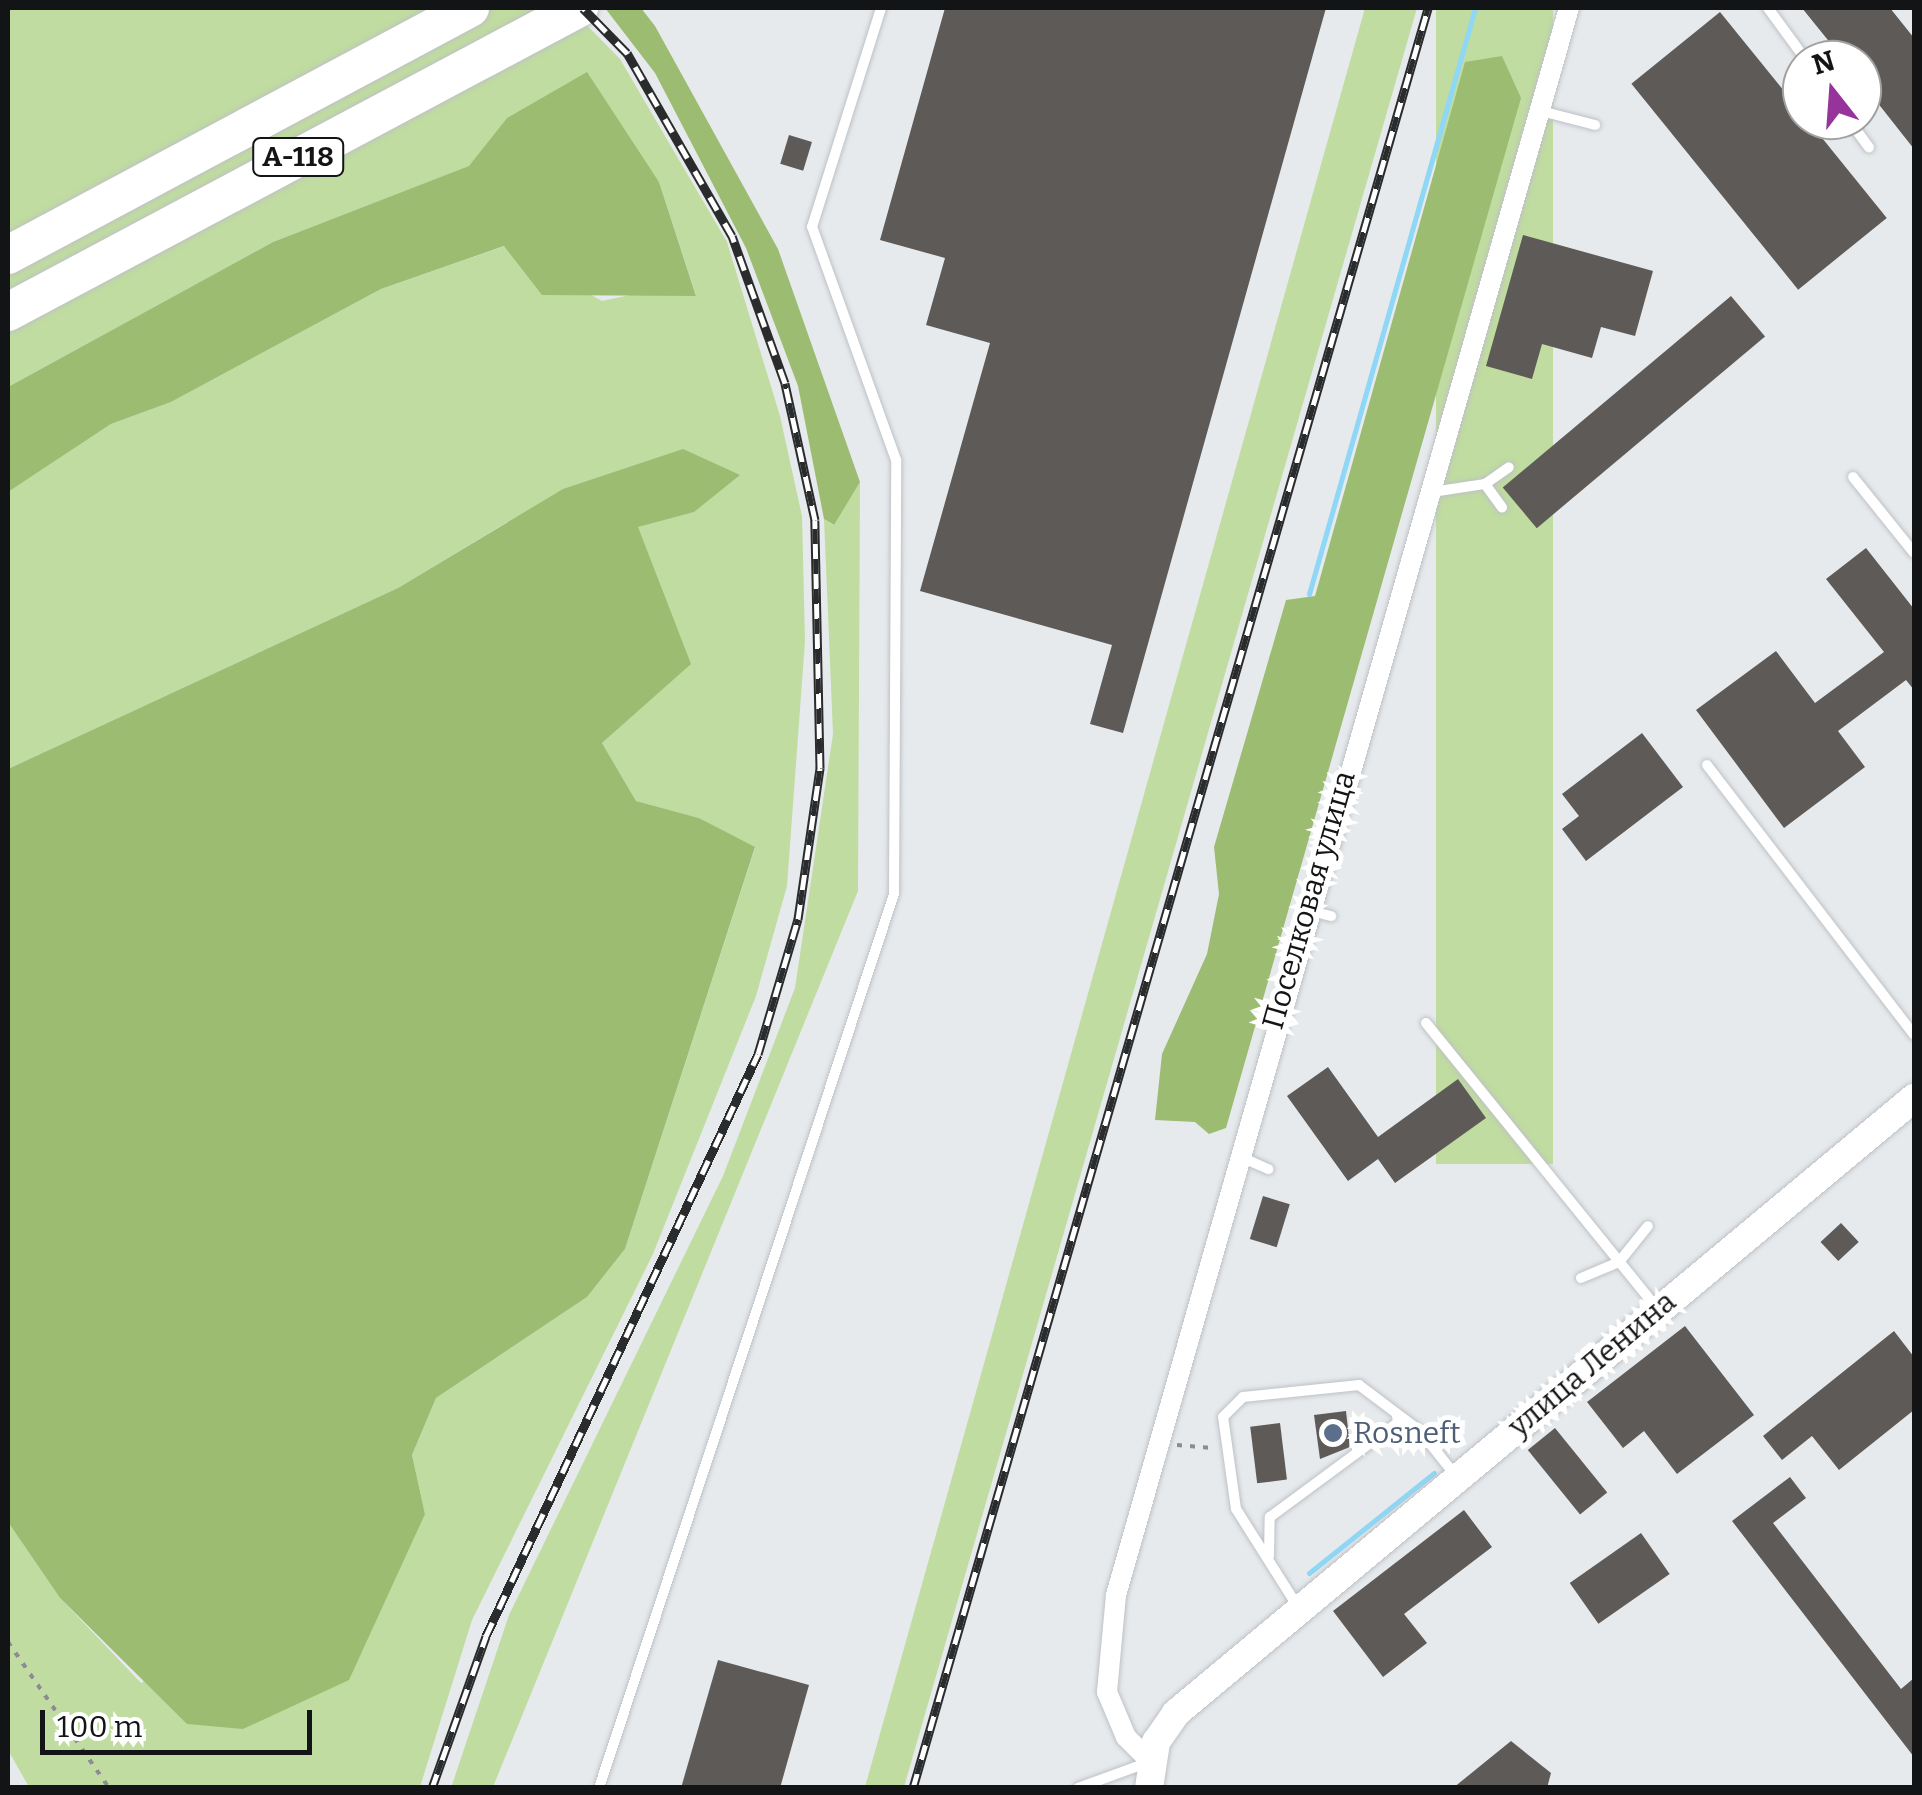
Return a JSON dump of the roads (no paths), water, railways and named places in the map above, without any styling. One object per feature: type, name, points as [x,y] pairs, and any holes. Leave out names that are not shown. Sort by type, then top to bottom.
[{"type":"highway","name":"А-118","points":[[8,255],[470,8]]},
{"type":"highway","name":"А-118","points":[[8,312],[579,8]]},
{"type":"street","name":"Поселковая улица","points":[[1150,1774],[1126,1737],[1104,1673],[1157,1444],[1306,909],[1569,8]]},
{"type":"street","name":"улица Ленина","points":[[1150,1774],[1176,1713],[1914,1098]]},
{"type":"lane","points":[[599,1788],[894,894],[896,460],[812,227],[881,8]]},
{"type":"lane","points":[[1768,8],[1791,40]]},
{"type":"lane","points":[[1540,110],[1595,125]]},
{"type":"lane","points":[[1863,140],[1869,148]]},
{"type":"lane","points":[[1426,493],[1485,484],[1509,467]]},
{"type":"lane","points":[[1853,477],[1914,553]]},
{"type":"lane","points":[[1485,484],[1502,507]]},
{"type":"lane","points":[[1708,766],[1914,1035]]},
{"type":"lane","points":[[1306,909],[1331,916]]},
{"type":"lane","points":[[1426,1024],[1658,1310]]},
{"type":"lane","points":[[1236,1155],[1268,1170]]},
{"type":"lane","points":[[1581,1278],[1619,1262],[1648,1226]]},
{"type":"lane","points":[[1300,1610],[1236,1509],[1223,1418],[1243,1397],[1360,1384],[1403,1418],[1457,1476]]},
{"type":"lane","points":[[1269,1558],[1270,1517],[1403,1418]]},
{"type":"lane","points":[[1078,1788],[1150,1774]]},
{"type":"waterway","points":[[1309,594],[1475,8]]},
{"type":"waterway","points":[[1309,1573],[1434,1473]]},
{"type":"railway","points":[[432,1788],[486,1636],[758,1054],[798,919],[820,768],[815,520],[785,383],[732,236],[627,53],[583,8]]},
{"type":"railway","points":[[913,1788],[1428,8]]},
{"type":"place","name":"Rosneft","points":[[1333,1433]]}]
